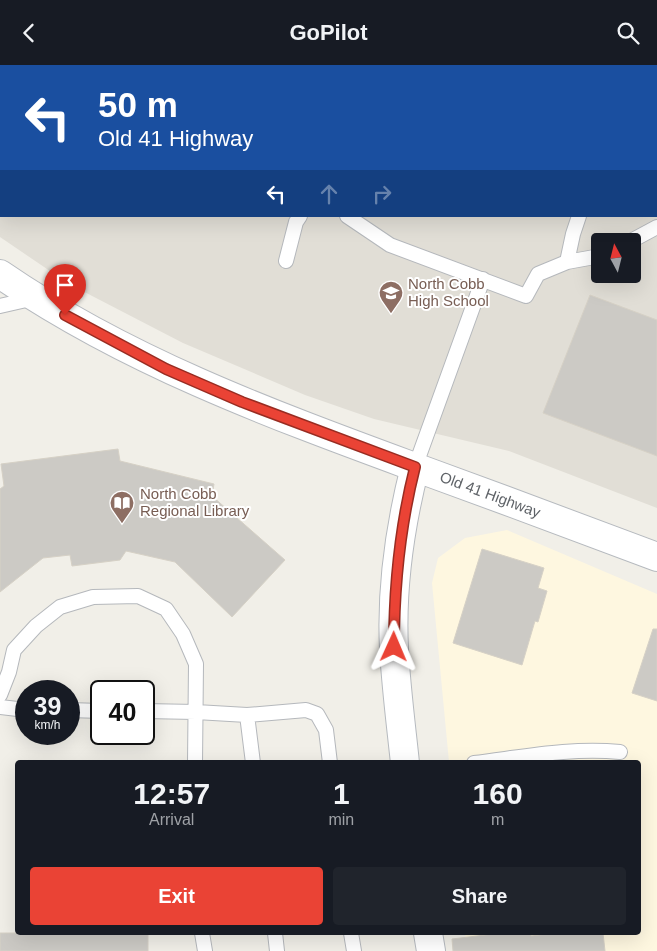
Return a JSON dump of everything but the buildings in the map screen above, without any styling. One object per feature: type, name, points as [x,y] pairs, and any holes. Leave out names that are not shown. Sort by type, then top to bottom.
[{"type":"main road","name":"Old 41 Highway","points":[[0,274],[35,298],[166,369],[242,402],[657,557]]},
{"type":"main road","points":[[405,760],[396,680],[394,607],[404,519],[415,467]]},
{"type":"main road","points":[[428,935],[431,951]]},
{"type":"lane","points":[[286,261],[296,221],[299,217]]},
{"type":"lane","points":[[348,217],[390,245],[526,296],[538,274],[567,262],[591,258]]},
{"type":"lane","points":[[567,262],[579,217]]},
{"type":"lane","points":[[641,236],[657,227]]},
{"type":"lane","points":[[415,467],[483,279]]},
{"type":"lane","points":[[0,306],[35,298]]},
{"type":"lane","points":[[0,695],[10,672],[14,650],[36,626],[60,607],[93,597],[138,596],[166,609],[183,634],[196,664],[195,760]]},
{"type":"lane","points":[[0,707],[15,709]]},
{"type":"lane","points":[[155,711],[247,715],[306,710],[317,714],[326,730],[330,760]]},
{"type":"lane","points":[[247,715],[253,760]]},
{"type":"lane","points":[[500,760],[578,751],[599,750],[620,753]]},
{"type":"lane","points":[[202,935],[205,951]]},
{"type":"lane","points":[[275,935],[277,951]]},
{"type":"lane","points":[[352,935],[354,951]]},
{"type":"shaded area","name":"North Cobb High School","points":[[0,217],[657,217],[657,508],[509,451],[374,419],[305,395],[183,343],[69,284],[0,237]]},
{"type":"shaded area","points":[[507,530],[657,594],[657,951],[467,951],[465,935],[641,935],[641,760],[449,760],[432,583],[438,558],[465,538]]},
{"type":"place","name":"North Cobb High School","points":[[391,314]]},
{"type":"place","name":"North Cobb Regional Library","points":[[122,524]]},
{"type":"route","points":[[65,315],[166,369],[242,402],[415,467],[408,493],[398,559],[394,607],[394,647]]}]
